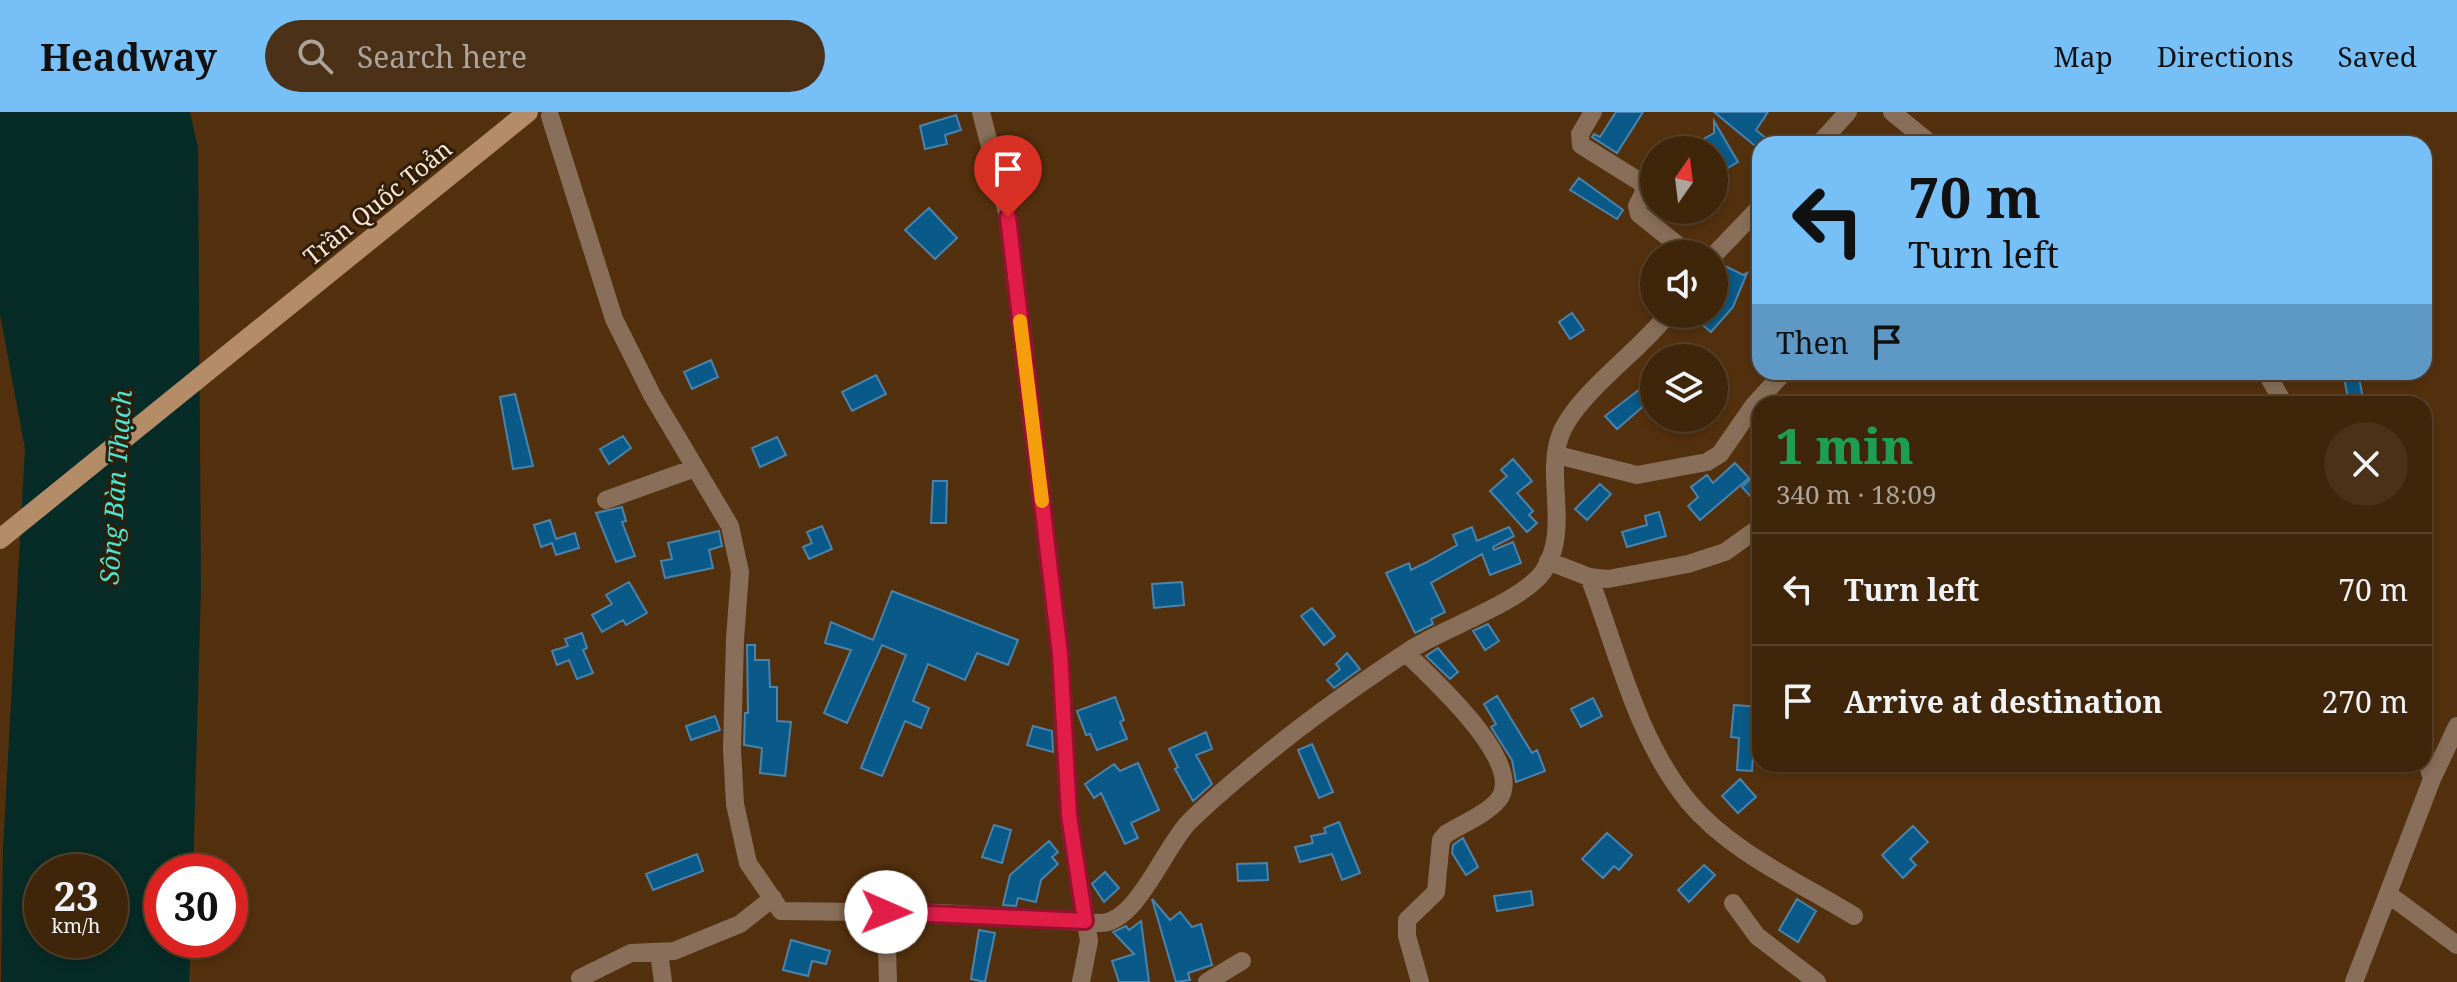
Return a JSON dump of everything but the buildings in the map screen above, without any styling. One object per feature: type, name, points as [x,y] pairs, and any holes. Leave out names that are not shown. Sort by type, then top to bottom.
[{"type":"main road","name":"Trần Quốc Toản","points":[[0,539],[528,112]]},
{"type":"street","points":[[981,112],[1008,217],[1060,654],[1069,815],[1089,941],[1081,982]]},
{"type":"street","points":[[1593,112],[1580,134],[1581,145],[1642,183],[1644,192],[1637,206],[1639,214],[1672,240]]},
{"type":"street","points":[[1826,136],[1848,112]]},
{"type":"street","points":[[1892,112],[1921,136]]},
{"type":"street","points":[[550,116],[614,319],[652,395],[722,507],[730,526],[739,561],[732,749],[735,804],[748,863],[781,911],[886,912],[1109,923],[1120,918],[1187,824],[1257,761],[1406,653],[1532,584],[1548,561],[1558,507],[1557,455],[1566,423],[1588,396],[1657,328]]},
{"type":"street","points":[[1728,240],[1752,215]]},
{"type":"street","points":[[1762,396],[1777,380]]},
{"type":"street","points":[[1557,455],[1637,475],[1707,462],[1720,454],[1752,408]]},
{"type":"street","points":[[606,500],[695,468]]},
{"type":"street","points":[[1548,561],[1589,577],[1608,579],[1688,564],[1725,552],[1752,533]]},
{"type":"street","points":[[1589,577],[1641,719],[1659,757],[1690,802],[1737,844],[1854,916]]},
{"type":"street","points":[[1406,653],[1477,725],[1492,751],[1504,783],[1500,798],[1492,806],[1441,840],[1436,892],[1407,920],[1407,936],[1420,982]]},
{"type":"street","points":[[2354,982],[2432,779],[2457,726]]},
{"type":"street","points":[[2430,772],[2432,779]]},
{"type":"street","points":[[2388,894],[2457,945]]},
{"type":"street","points":[[580,978],[631,953],[674,951],[740,924],[773,898]]},
{"type":"street","points":[[1733,903],[1757,936],[1817,982]]},
{"type":"street","points":[[886,912],[888,982]]},
{"type":"street","points":[[659,952],[663,982]]},
{"type":"street","points":[[1207,982],[1242,961]]},
{"type":"water","name":"Sông Bàn Thạch","points":[[0,112],[190,112],[198,148],[201,588],[194,854],[144,854],[144,958],[190,958],[189,982],[1,982],[3,848],[25,449],[0,314]]},
{"type":"slow traffic","points":[[1020,321],[1042,501]]},
{"type":"route","points":[[886,912],[1085,921],[1069,815],[1060,654],[1008,217]]}]
